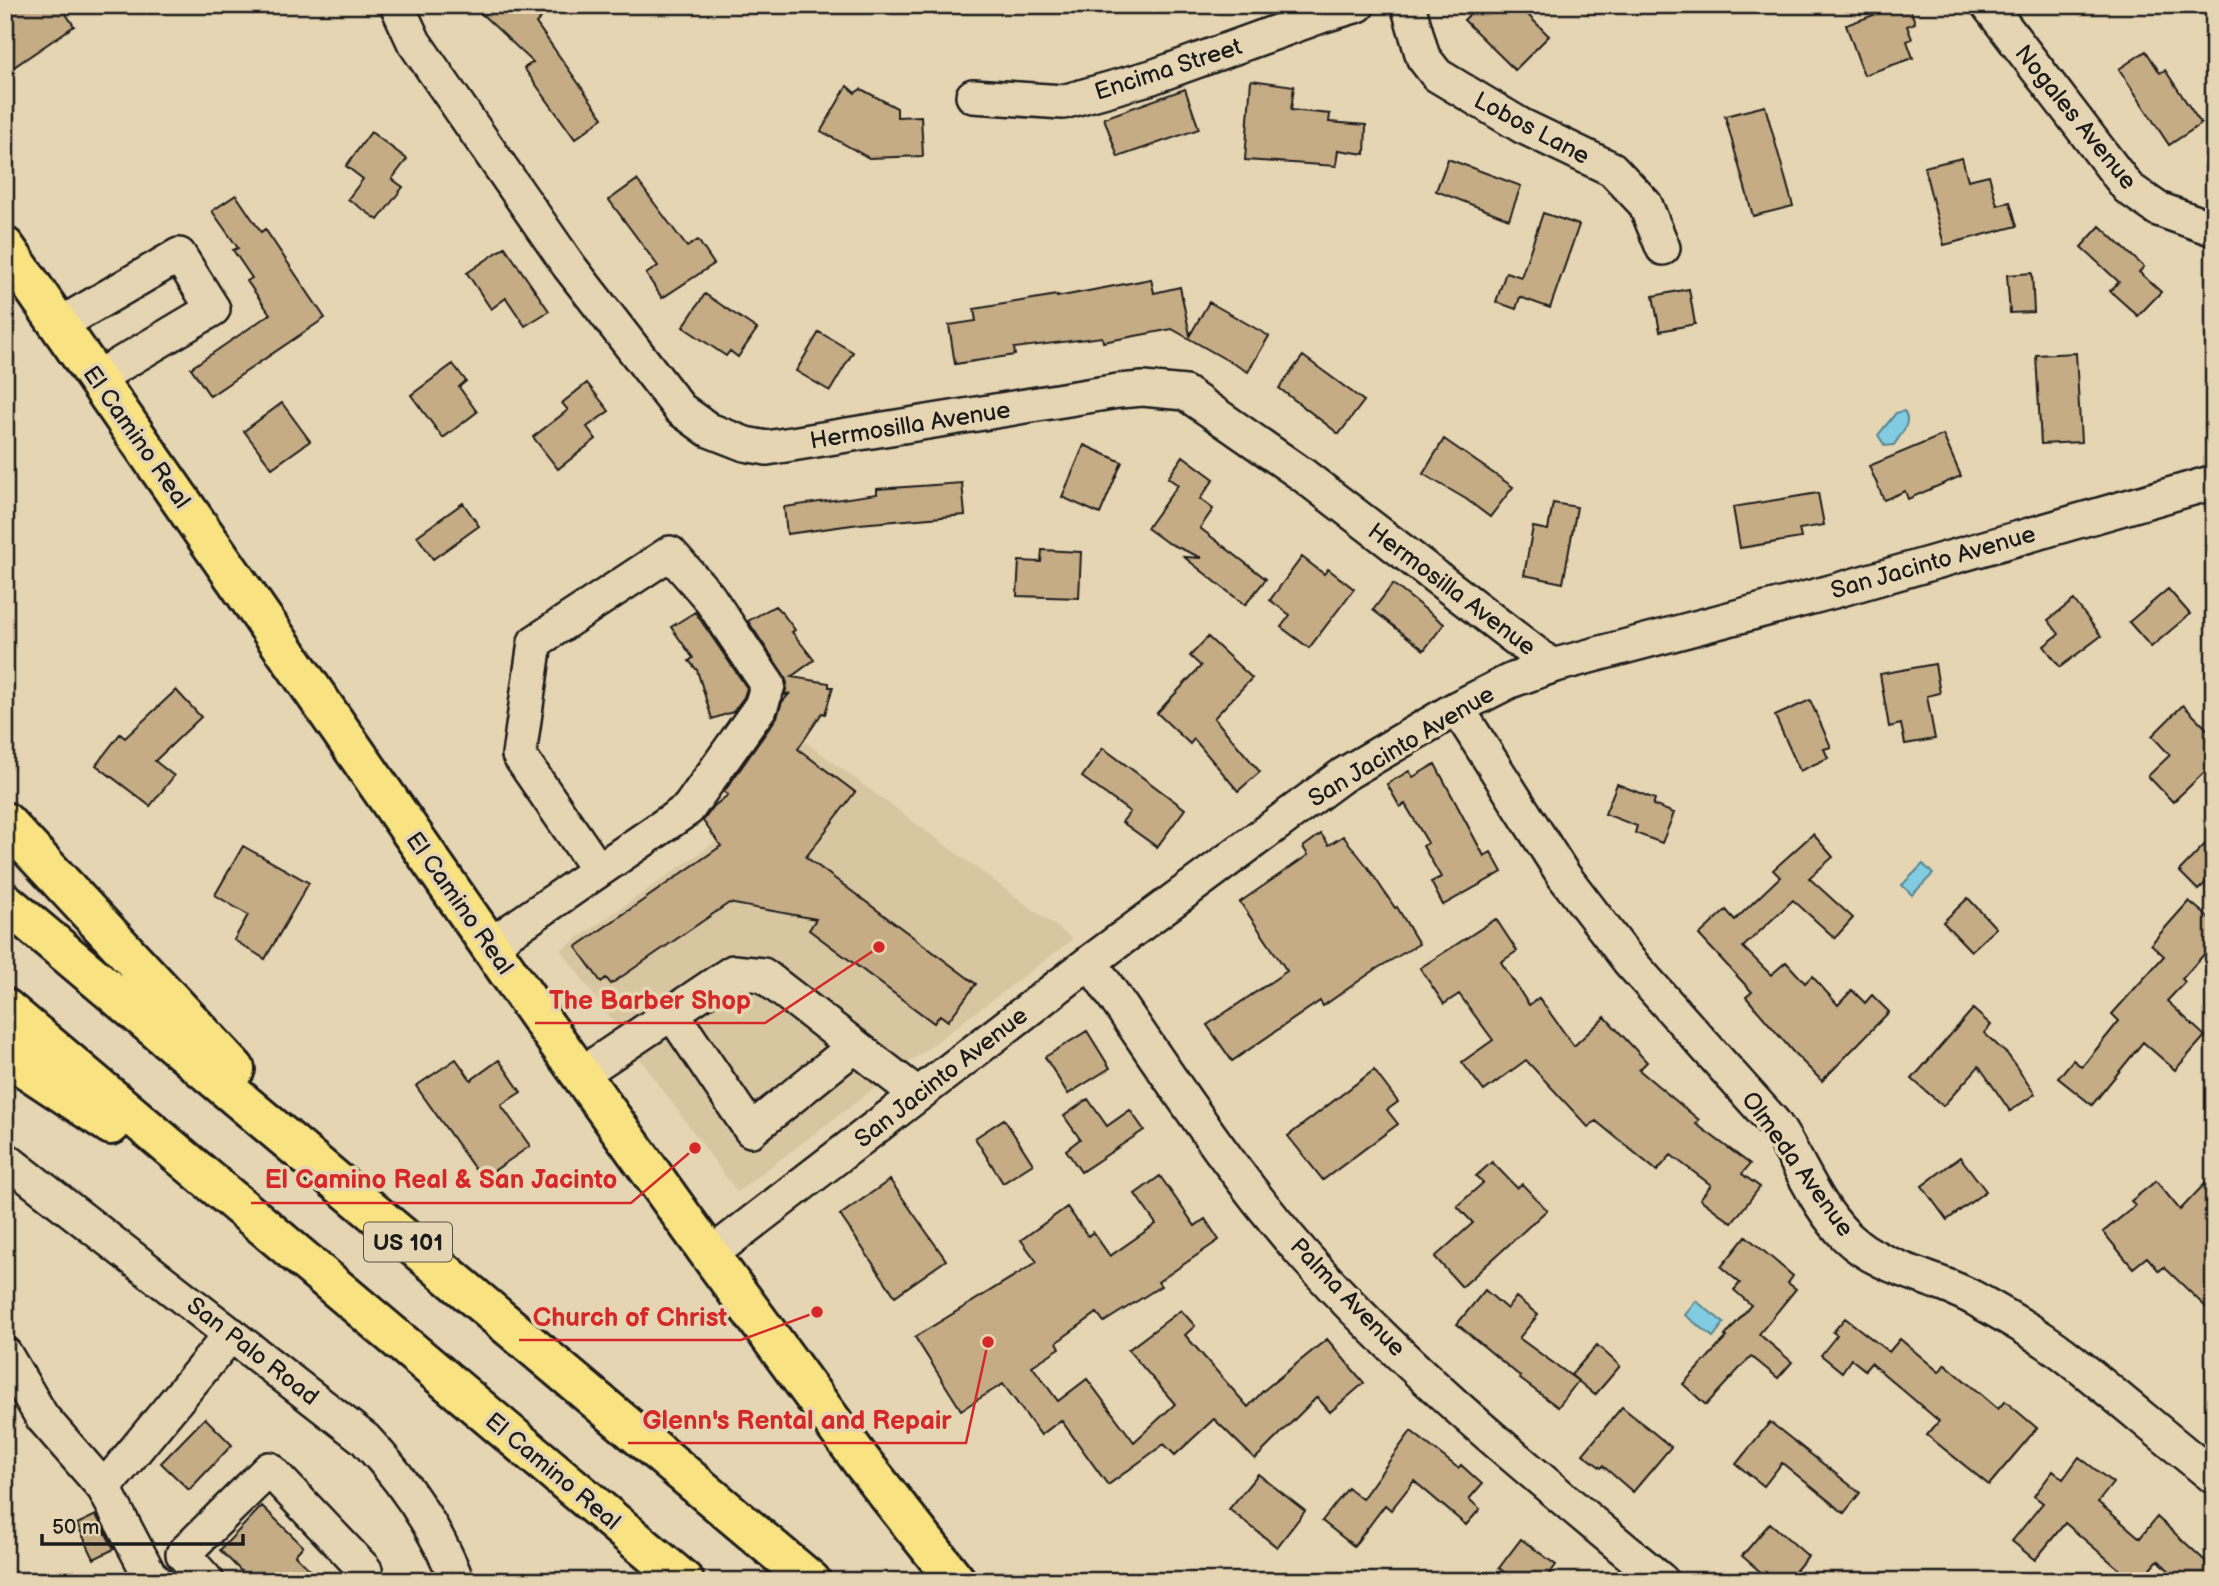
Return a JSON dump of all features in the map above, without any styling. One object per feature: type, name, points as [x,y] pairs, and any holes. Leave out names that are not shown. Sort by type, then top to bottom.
[{"type":"main road","name":"El Camino Real","points":[[5,247],[489,945],[710,1255],[862,1462],[956,1581]]},
{"type":"main road","points":[[5,822],[353,1196]]},
{"type":"main road","name":"US 101","points":[[5,902],[811,1581]]},
{"type":"main road","name":"El Camino Real","points":[[5,1009],[684,1581]]},
{"type":"main road","points":[[5,1055],[264,1226]]},
{"type":"street","name":"Hermosilla Avenue","points":[[397,5],[414,42],[569,266],[680,409],[709,430],[745,444],[767,448],[1118,391],[1143,389],[1185,393],[1303,475],[1552,666]]},
{"type":"street","name":"Encima Street","points":[[973,96],[1063,102],[1152,77],[1358,5]]},
{"type":"street","name":"Lobos Lane","points":[[1408,5],[1423,58],[1437,75],[1522,127],[1612,169],[1645,204],[1663,248]]},
{"type":"street","name":"Nogales Avenue","points":[[1988,5],[2128,188],[2158,209],[2214,229]]},
{"type":"street","points":[[59,325],[179,255],[213,309],[97,379]]},
{"type":"street","name":"San Jacinto Avenue","points":[[710,1255],[1090,962],[1343,775],[1457,708],[1510,681],[1552,666],[2211,490]]},
{"type":"street","points":[[489,945],[688,809],[761,706],[768,685],[708,596],[670,554],[535,642],[519,755],[598,870]]},
{"type":"street","name":"Olmeda Avenue","points":[[1457,708],[1564,876],[1629,961],[1774,1123],[1791,1148],[1824,1209],[1845,1236],[1883,1261],[1976,1299],[2063,1353],[2214,1478]]},
{"type":"street","name":"Palma Avenue","points":[[1090,962],[1239,1175],[1302,1253],[1375,1329],[1503,1448],[1661,1581]]},
{"type":"street","points":[[581,1074],[733,972],[763,975],[917,1094]]},
{"type":"street","points":[[672,1013],[751,1130],[855,1046]]},
{"type":"street","name":"San Palo Road","points":[[5,1159],[365,1439],[411,1493],[449,1560],[457,1581]]},
{"type":"street","points":[[104,1488],[231,1334]]},
{"type":"street","points":[[5,1354],[42,1417],[104,1488],[149,1574],[156,1581]]},
{"type":"street","points":[[207,1581],[183,1554],[269,1469],[365,1570],[367,1581]]},
{"type":"shaded area","points":[[805,742],[1073,939],[737,1192],[561,950],[744,822]]},
{"type":"water","points":[[1904,411],[1907,420],[1905,428],[1894,445],[1885,446],[1878,435],[1896,413]]},
{"type":"water","points":[[1923,864],[1933,874],[1912,895],[1902,885]]},
{"type":"water","points":[[1696,1301],[1724,1323],[1713,1337],[1685,1315]]},
{"type":"building","points":[[5,5],[60,5],[74,26],[5,73]]},
{"type":"building","points":[[472,5],[553,5],[536,23],[603,118],[575,139],[524,68],[533,62]]},
{"type":"building","points":[[1479,5],[1518,5],[1549,36],[1515,70],[1464,20]]},
{"type":"building","points":[[1870,5],[1909,5],[1915,23],[1907,26],[1912,39],[1907,41],[1913,58],[1864,75],[1846,25],[1874,15]]},
{"type":"building","points":[[2146,51],[2160,73],[2165,70],[2201,124],[2169,145],[2119,69]]},
{"type":"building","points":[[1251,80],[1294,86],[1291,110],[1330,114],[1329,122],[1366,125],[1365,154],[1338,150],[1336,166],[1245,160]]},
{"type":"building","points":[[847,86],[855,93],[861,89],[897,108],[897,117],[921,116],[923,156],[869,158],[821,131]]},
{"type":"building","points":[[1185,89],[1199,129],[1118,157],[1104,118]]},
{"type":"building","points":[[1765,106],[1793,206],[1753,216],[1725,116]]},
{"type":"building","points":[[371,132],[407,159],[392,179],[403,187],[378,220],[348,199],[363,179],[346,166]]},
{"type":"building","points":[[1962,158],[1968,180],[1989,175],[1997,205],[2010,202],[2017,226],[1944,245],[1924,167]]},
{"type":"building","points":[[1448,159],[1521,186],[1509,219],[1436,191]]},
{"type":"building","points":[[637,180],[687,247],[698,240],[714,264],[662,298],[646,274],[658,266],[609,200]]},
{"type":"building","points":[[236,195],[261,232],[265,229],[325,318],[210,396],[191,368],[270,314],[247,281],[252,278],[233,250],[238,248],[212,211]]},
{"type":"building","points":[[1543,213],[1579,225],[1550,308],[1520,297],[1516,309],[1496,302],[1506,272],[1521,277]]},
{"type":"building","points":[[2100,226],[2144,267],[2139,272],[2161,292],[2138,316],[2110,291],[2119,282],[2081,247]]},
{"type":"building","points":[[505,247],[549,311],[525,326],[506,298],[491,309],[467,273]]},
{"type":"building","points":[[2032,273],[2034,312],[2010,313],[2007,275]]},
{"type":"building","points":[[1151,279],[1154,293],[1180,287],[1190,335],[1209,302],[1269,336],[1248,372],[1172,329],[1103,342],[1102,337],[1014,348],[1015,355],[955,364],[949,325],[976,321],[974,309]]},
{"type":"building","points":[[1689,289],[1695,324],[1660,331],[1653,296]]},
{"type":"building","points":[[705,294],[757,329],[738,357],[730,351],[726,356],[683,327]]},
{"type":"building","points":[[819,332],[853,352],[830,391],[796,371]]},
{"type":"building","points":[[2076,353],[2081,442],[2041,444],[2036,355]]},
{"type":"building","points":[[1303,356],[1364,401],[1339,434],[1279,388]]},
{"type":"building","points":[[453,364],[466,381],[459,387],[477,412],[443,438],[411,395]]},
{"type":"building","points":[[587,383],[609,411],[587,427],[596,439],[558,469],[533,437],[568,410],[562,403]]},
{"type":"building","points":[[282,403],[310,441],[272,468],[244,431]]},
{"type":"building","points":[[1943,435],[1961,476],[1908,499],[1905,491],[1884,500],[1869,466]]},
{"type":"building","points":[[1444,439],[1513,487],[1490,517],[1466,499],[1423,474]]},
{"type":"building","points":[[1084,445],[1122,462],[1100,514],[1062,497]]},
{"type":"building","points":[[1183,456],[1214,479],[1200,499],[1213,509],[1200,528],[1266,579],[1245,605],[1184,557],[1202,558],[1166,542],[1147,528],[1178,485],[1168,478]]},
{"type":"building","points":[[962,483],[965,515],[859,524],[787,534],[784,507],[877,494],[877,489]]},
{"type":"building","points":[[1818,493],[1824,525],[1799,529],[1801,538],[1740,548],[1733,507]]},
{"type":"building","points":[[463,503],[479,526],[433,559],[417,536]]},
{"type":"building","points":[[1553,503],[1577,507],[1563,583],[1524,575],[1533,527],[1548,530]]},
{"type":"building","points":[[1042,550],[1081,552],[1079,598],[1017,596],[1019,561],[1041,562]]},
{"type":"building","points":[[1302,557],[1324,574],[1328,569],[1354,589],[1309,648],[1281,627],[1290,615],[1270,600]]},
{"type":"building","points":[[1393,584],[1444,624],[1424,650],[1373,610]]},
{"type":"building","points":[[2168,589],[2190,614],[2151,647],[2129,622]]},
{"type":"building","points":[[2074,600],[2101,636],[2060,667],[2044,646],[2059,634],[2048,620]]},
{"type":"building","points":[[775,606],[795,630],[792,632],[814,660],[791,677],[829,683],[829,687],[833,687],[825,714],[822,713],[798,749],[855,792],[806,857],[976,984],[948,1021],[940,1015],[934,1023],[809,930],[816,919],[729,903],[611,984],[606,978],[601,982],[576,947],[721,846],[703,821],[714,806],[728,795],[724,792],[777,717],[782,702],[790,693],[785,695],[787,683],[784,675],[748,621]]},
{"type":"building","points":[[695,612],[747,688],[733,712],[712,719],[697,670],[689,661],[693,658],[671,627]]},
{"type":"building","points":[[1208,637],[1252,678],[1214,718],[1260,772],[1238,791],[1194,739],[1190,744],[1157,713],[1201,666],[1190,656]]},
{"type":"building","points":[[1935,664],[1940,693],[1927,696],[1935,739],[1905,744],[1901,724],[1889,727],[1880,674]]},
{"type":"building","points":[[176,690],[201,717],[155,761],[174,776],[150,806],[96,765],[120,734],[125,738]]},
{"type":"building","points":[[1810,700],[1831,747],[1824,749],[1828,758],[1800,771],[1775,716]]},
{"type":"building","points":[[2183,705],[2214,736],[2214,763],[2173,802],[2148,776],[2170,755],[2152,736]]},
{"type":"building","points":[[1103,748],[1185,809],[1157,847],[1122,822],[1130,812],[1082,777]]},
{"type":"building","points":[[1435,764],[1484,856],[1491,852],[1502,872],[1443,905],[1431,882],[1441,877],[1423,846],[1428,843],[1405,804],[1400,807],[1387,784],[1409,771],[1413,777]]},
{"type":"building","points":[[1617,784],[1655,799],[1653,805],[1674,813],[1662,843],[1635,833],[1637,826],[1605,814]]},
{"type":"building","points":[[1321,834],[1329,845],[1343,836],[1395,908],[1397,907],[1419,944],[1376,969],[1323,1006],[1320,1001],[1232,1061],[1207,1025],[1287,971],[1240,902],[1308,855],[1303,847]]},
{"type":"building","points":[[1813,834],[1833,857],[1809,878],[1853,918],[1835,938],[1793,900],[1743,947],[1771,975],[1786,962],[1805,983],[1812,976],[1838,1005],[1852,990],[1865,1003],[1872,995],[1889,1012],[1822,1081],[1746,997],[1752,992],[1699,935],[1726,910],[1735,920],[1780,877],[1773,870]]},
{"type":"building","points":[[2214,835],[2214,875],[2198,890],[2179,871]]},
{"type":"building","points":[[243,846],[309,883],[265,959],[234,940],[248,915],[215,895]]},
{"type":"building","points":[[1968,898],[1996,928],[1971,951],[1943,922]]},
{"type":"building","points":[[2189,901],[2214,922],[2214,943],[2182,979],[2185,982],[2167,1001],[2205,1036],[2175,1070],[2143,1042],[2092,1105],[2058,1078],[2073,1060],[2082,1067],[2119,1021],[2112,1014],[2164,956],[2151,944]]},
{"type":"building","points":[[1496,919],[1517,951],[1501,962],[1529,1005],[1539,998],[1574,1046],[1605,1017],[1647,1062],[1639,1070],[1699,1120],[1696,1124],[1750,1164],[1742,1174],[1760,1187],[1732,1223],[1700,1199],[1711,1185],[1671,1155],[1657,1171],[1596,1121],[1588,1127],[1526,1060],[1484,1091],[1462,1062],[1493,1040],[1459,994],[1444,1004],[1420,968]]},
{"type":"building","points":[[1973,1009],[1991,1025],[1984,1033],[2008,1055],[2035,1094],[2010,1111],[1979,1066],[1943,1106],[1912,1079]]},
{"type":"building","points":[[1087,1031],[1110,1068],[1068,1094],[1045,1057]]},
{"type":"building","points":[[456,1059],[471,1080],[499,1060],[521,1092],[501,1105],[530,1146],[482,1179],[416,1086]]},
{"type":"building","points":[[1374,1070],[1398,1102],[1387,1110],[1398,1124],[1323,1180],[1288,1136]]},
{"type":"building","points":[[1088,1099],[1107,1126],[1130,1110],[1144,1130],[1081,1172],[1066,1150],[1080,1139],[1064,1116]]},
{"type":"building","points":[[1004,1119],[1033,1164],[1003,1183],[975,1138]]},
{"type":"building","points":[[1960,1157],[1986,1191],[1947,1220],[1922,1186]]},
{"type":"building","points":[[1492,1162],[1517,1188],[1522,1184],[1547,1210],[1462,1287],[1435,1257],[1473,1223],[1457,1206],[1483,1183],[1476,1176]]},
{"type":"building","points":[[2214,1174],[2214,1315],[2164,1267],[2159,1271],[2147,1257],[2133,1268],[2103,1232],[2135,1206],[2131,1201],[2156,1181],[2180,1210]]},
{"type":"building","points":[[1160,1176],[1195,1226],[1205,1219],[1219,1240],[1158,1282],[1161,1286],[1104,1322],[1097,1313],[1057,1342],[1060,1348],[1032,1366],[1058,1401],[1087,1379],[1134,1442],[1175,1404],[1128,1350],[1181,1310],[1195,1326],[1185,1335],[1248,1407],[1263,1391],[1327,1339],[1364,1383],[1330,1412],[1317,1397],[1255,1459],[1214,1419],[1175,1455],[1164,1444],[1108,1485],[1061,1420],[1041,1435],[1003,1384],[961,1410],[915,1337],[1037,1262],[1021,1240],[1067,1207],[1088,1236],[1093,1232],[1110,1256],[1156,1224],[1135,1194]]},
{"type":"building","points":[[890,1180],[946,1260],[895,1296],[840,1215]]},
{"type":"building","points":[[1746,1236],[1793,1276],[1788,1283],[1796,1289],[1759,1334],[1792,1362],[1778,1378],[1751,1356],[1706,1405],[1683,1384],[1727,1337],[1725,1336],[1751,1305],[1734,1290],[1740,1283],[1721,1267]]},
{"type":"building","points":[[1485,1290],[1507,1309],[1516,1297],[1538,1315],[1519,1338],[1578,1381],[1558,1407],[1520,1379],[1521,1377],[1457,1324]]},
{"type":"building","points":[[1845,1318],[1889,1352],[1900,1339],[1939,1372],[1945,1364],[1998,1409],[2005,1401],[2037,1428],[1989,1485],[1927,1435],[1939,1421],[1871,1363],[1865,1370],[1851,1359],[1842,1372],[1821,1355],[1837,1335],[1833,1332]]},
{"type":"building","points":[[1597,1345],[1620,1366],[1595,1395],[1571,1375]]},
{"type":"building","points":[[1622,1407],[1671,1447],[1633,1492],[1603,1466],[1601,1468],[1583,1454]]},
{"type":"building","points":[[205,1418],[232,1445],[189,1490],[161,1463]]},
{"type":"building","points":[[1770,1422],[1860,1493],[1844,1513],[1782,1463],[1764,1486],[1736,1464]]},
{"type":"building","points":[[1411,1431],[1458,1468],[1461,1465],[1482,1484],[1469,1499],[1480,1509],[1466,1525],[1414,1481],[1391,1510],[1385,1505],[1354,1546],[1322,1521],[1348,1488],[1362,1499]]},
{"type":"building","points":[[2079,1457],[2113,1483],[2098,1502],[2140,1538],[2157,1517],[2214,1569],[2214,1581],[2180,1581],[2158,1560],[2140,1581],[2133,1581],[2065,1523],[2035,1560],[2012,1541],[2043,1503],[2034,1496],[2053,1471],[2063,1479]]},
{"type":"building","points":[[1258,1474],[1305,1511],[1277,1547],[1229,1509]]},
{"type":"building","points":[[262,1506],[303,1546],[295,1555],[321,1581],[251,1581],[220,1550]]},
{"type":"building","points":[[96,1515],[114,1549],[94,1559],[77,1524]]},
{"type":"building","points":[[1770,1523],[1808,1556],[1787,1581],[1771,1581],[1742,1556]]},
{"type":"building","points":[[1521,1539],[1556,1565],[1544,1581],[1517,1581],[1499,1568]]},
{"type":"place","name":"The Barber Shop","points":[[879,947]]},
{"type":"place","name":"El Camino Real & San Jacinto","points":[[695,1148]]},
{"type":"place","name":"Church of Christ","points":[[817,1312]]},
{"type":"place","name":"Glenn's Rental and Repair","points":[[988,1342]]}]
